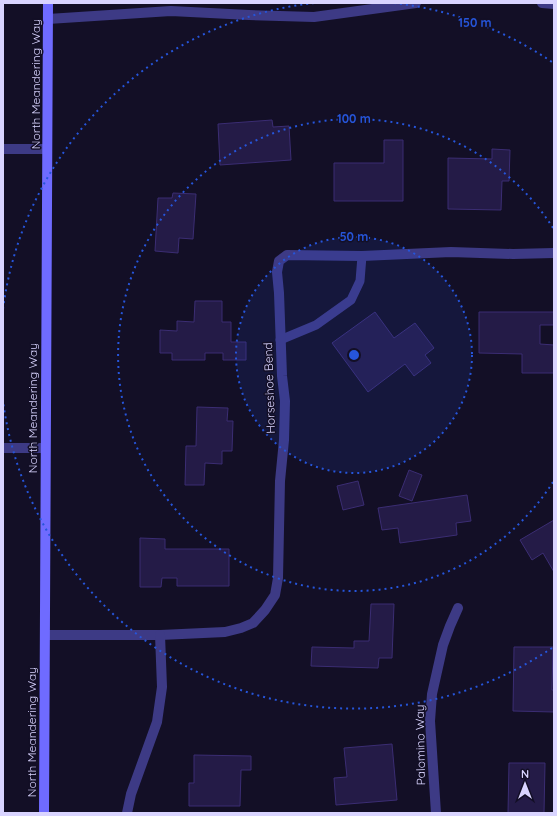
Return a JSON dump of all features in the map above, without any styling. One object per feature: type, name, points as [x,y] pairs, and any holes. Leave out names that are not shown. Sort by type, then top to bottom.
[{"type":"street","name":"North Meandering Way","points":[[44,813],[48,3]]},
{"type":"street","points":[[48,19],[171,11],[249,16],[314,17],[416,3]]},
{"type":"street","points":[[542,3],[554,4]]},
{"type":"street","points":[[3,149],[47,148]]},
{"type":"street","name":"Horseshoe Bend","points":[[45,635],[160,635],[225,632],[253,623],[265,610],[275,595],[278,578],[280,481],[285,401],[282,376],[277,272],[279,261],[287,255],[362,256],[451,252],[513,254],[554,253]]},
{"type":"street","points":[[3,448],[45,448]]},
{"type":"street","name":"Palomino Way","points":[[436,813],[430,721],[432,694],[443,646],[458,608]]},
{"type":"street","points":[[127,813],[131,794],[157,722],[162,687],[160,635]]},
{"type":"lane","points":[[280,340],[316,325],[351,300],[360,281],[362,256]]},
{"type":"building","points":[[272,120],[273,127],[289,126],[291,160],[220,165],[218,124]]},
{"type":"building","points":[[384,140],[403,140],[403,201],[334,201],[334,163],[384,163]]},
{"type":"building","points":[[492,149],[510,150],[509,181],[502,181],[501,210],[448,209],[448,158],[492,159]]},
{"type":"building","points":[[173,193],[196,194],[193,239],[179,238],[178,253],[155,251],[158,198],[172,198]]},
{"type":"building","points":[[195,301],[222,301],[222,322],[231,322],[231,342],[246,342],[246,360],[223,360],[223,353],[205,353],[205,360],[172,360],[172,353],[160,353],[160,330],[177,331],[177,321],[194,322]]},
{"type":"building","points":[[375,312],[394,338],[415,323],[434,348],[425,355],[431,363],[414,376],[405,364],[368,392],[332,343]]},
{"type":"building","points":[[479,312],[554,312],[554,325],[540,325],[540,344],[554,345],[554,373],[522,373],[522,354],[479,353]]},
{"type":"building","points":[[197,407],[228,408],[227,421],[233,421],[232,451],[222,451],[222,464],[205,463],[204,485],[185,485],[186,446],[196,446]]},
{"type":"building","points":[[409,470],[422,475],[412,501],[399,496]]},
{"type":"building","points":[[358,481],[364,505],[343,510],[337,486]]},
{"type":"building","points":[[467,495],[471,521],[456,523],[457,535],[400,543],[398,528],[382,530],[378,508]]},
{"type":"building","points":[[554,520],[554,572],[543,553],[532,560],[520,540]]},
{"type":"building","points":[[140,538],[165,539],[165,549],[229,549],[229,586],[177,586],[177,578],[162,578],[161,587],[140,587]]},
{"type":"building","points":[[371,604],[394,604],[392,658],[379,658],[378,668],[311,666],[312,647],[354,648],[354,641],[369,641]]},
{"type":"building","points":[[514,647],[553,647],[552,690],[554,690],[554,712],[513,711]]},
{"type":"building","points":[[392,744],[397,800],[336,805],[334,778],[347,777],[344,748]]},
{"type":"building","points":[[194,755],[251,756],[251,770],[241,770],[240,806],[189,806],[189,783],[194,783]]},
{"type":"building","points":[[509,763],[545,763],[544,813],[508,813]]}]
